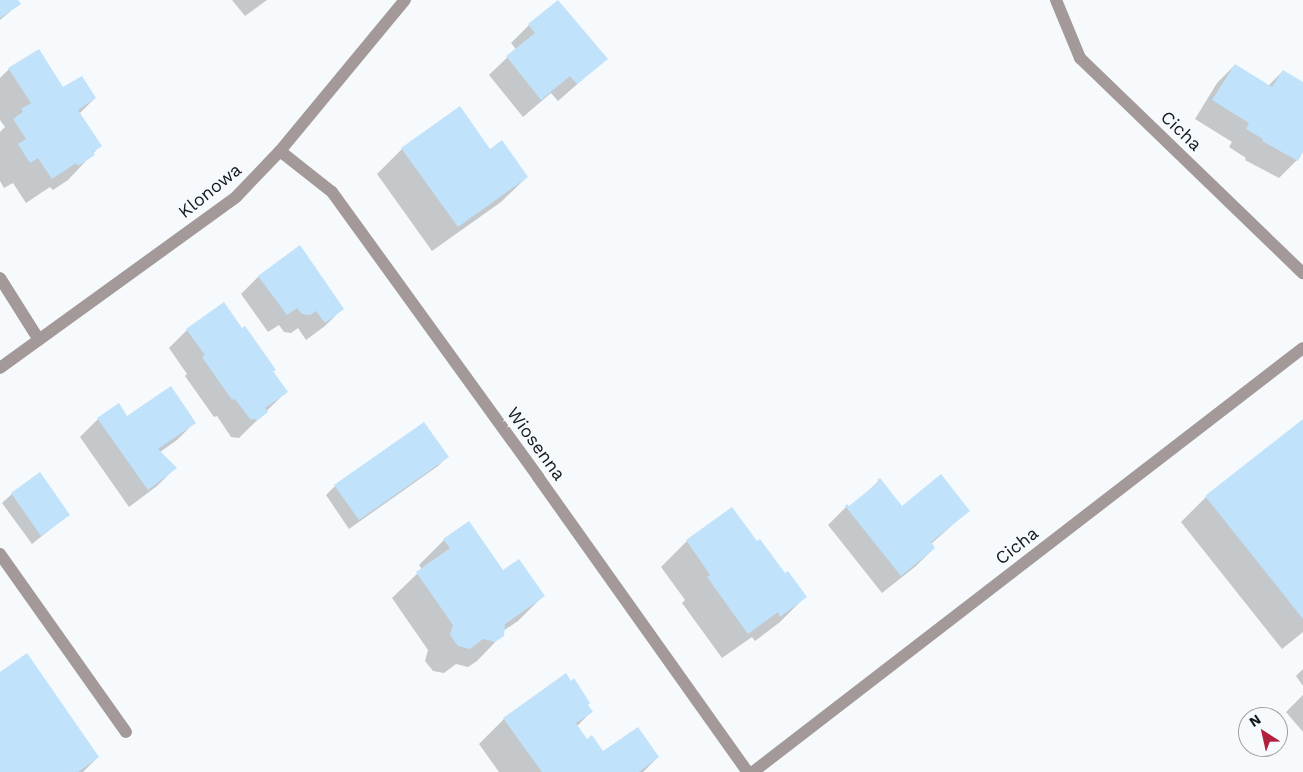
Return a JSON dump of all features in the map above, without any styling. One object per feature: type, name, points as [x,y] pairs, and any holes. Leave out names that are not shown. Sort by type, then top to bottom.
[{"type":"street","name":"Klonowa","points":[[0,368],[236,197],[280,151],[405,0]]},
{"type":"street","name":"Cicha","points":[[1056,0],[1080,58],[1303,273]]},
{"type":"street","name":"Wiosenna","points":[[280,151],[332,192],[748,772]]},
{"type":"street","points":[[0,278],[39,340]]},
{"type":"street","name":"Cicha","points":[[753,772],[1303,348]]},
{"type":"street","points":[[0,554],[126,732]]},
{"type":"building","points":[[0,0],[18,0],[21,4],[0,18]]},
{"type":"building","points":[[558,0],[608,59],[577,84],[570,76],[541,100],[506,56],[535,33],[528,24]]},
{"type":"building","points":[[39,49],[63,87],[82,76],[96,98],[78,110],[102,146],[93,152],[95,155],[78,166],[76,163],[52,179],[38,158],[30,163],[18,144],[26,139],[13,119],[23,112],[21,109],[31,103],[8,68]]},
{"type":"building","points":[[1235,64],[1272,87],[1283,70],[1303,82],[1303,152],[1298,161],[1262,141],[1263,139],[1246,129],[1249,123],[1212,100]]},
{"type":"building","points":[[460,106],[490,149],[502,140],[528,177],[458,227],[401,148]]},
{"type":"building","points":[[300,245],[344,309],[325,323],[316,311],[310,315],[302,314],[297,308],[287,315],[258,276]]},
{"type":"building","points":[[224,302],[242,328],[245,326],[276,370],[273,371],[288,392],[265,408],[268,412],[258,420],[250,419],[235,399],[232,400],[202,357],[205,355],[186,329]]},
{"type":"building","points":[[171,386],[196,423],[158,449],[177,468],[148,490],[97,418],[119,403],[127,416]]},
{"type":"building","points":[[1303,419],[1303,619],[1205,496]]},
{"type":"building","points":[[424,422],[449,457],[359,520],[334,485]]},
{"type":"building","points":[[40,472],[70,515],[41,536],[11,493]]},
{"type":"building","points":[[941,474],[970,511],[931,542],[935,548],[901,576],[845,506],[847,504],[849,506],[879,482],[877,480],[880,478],[902,506]]},
{"type":"building","points":[[732,507],[757,541],[760,539],[785,573],[788,571],[807,597],[780,617],[778,612],[748,634],[707,577],[710,575],[686,540]]},
{"type":"building","points":[[469,521],[503,570],[519,559],[545,596],[505,624],[504,636],[495,642],[483,639],[470,649],[458,646],[450,635],[453,625],[416,572],[450,548],[443,539]]},
{"type":"building","points":[[27,653],[99,757],[78,772],[0,772],[0,672]]},
{"type":"building","points":[[566,673],[571,681],[574,678],[590,703],[588,705],[593,712],[576,723],[587,739],[592,735],[603,751],[638,727],[659,757],[639,772],[542,772],[503,718]]}]
